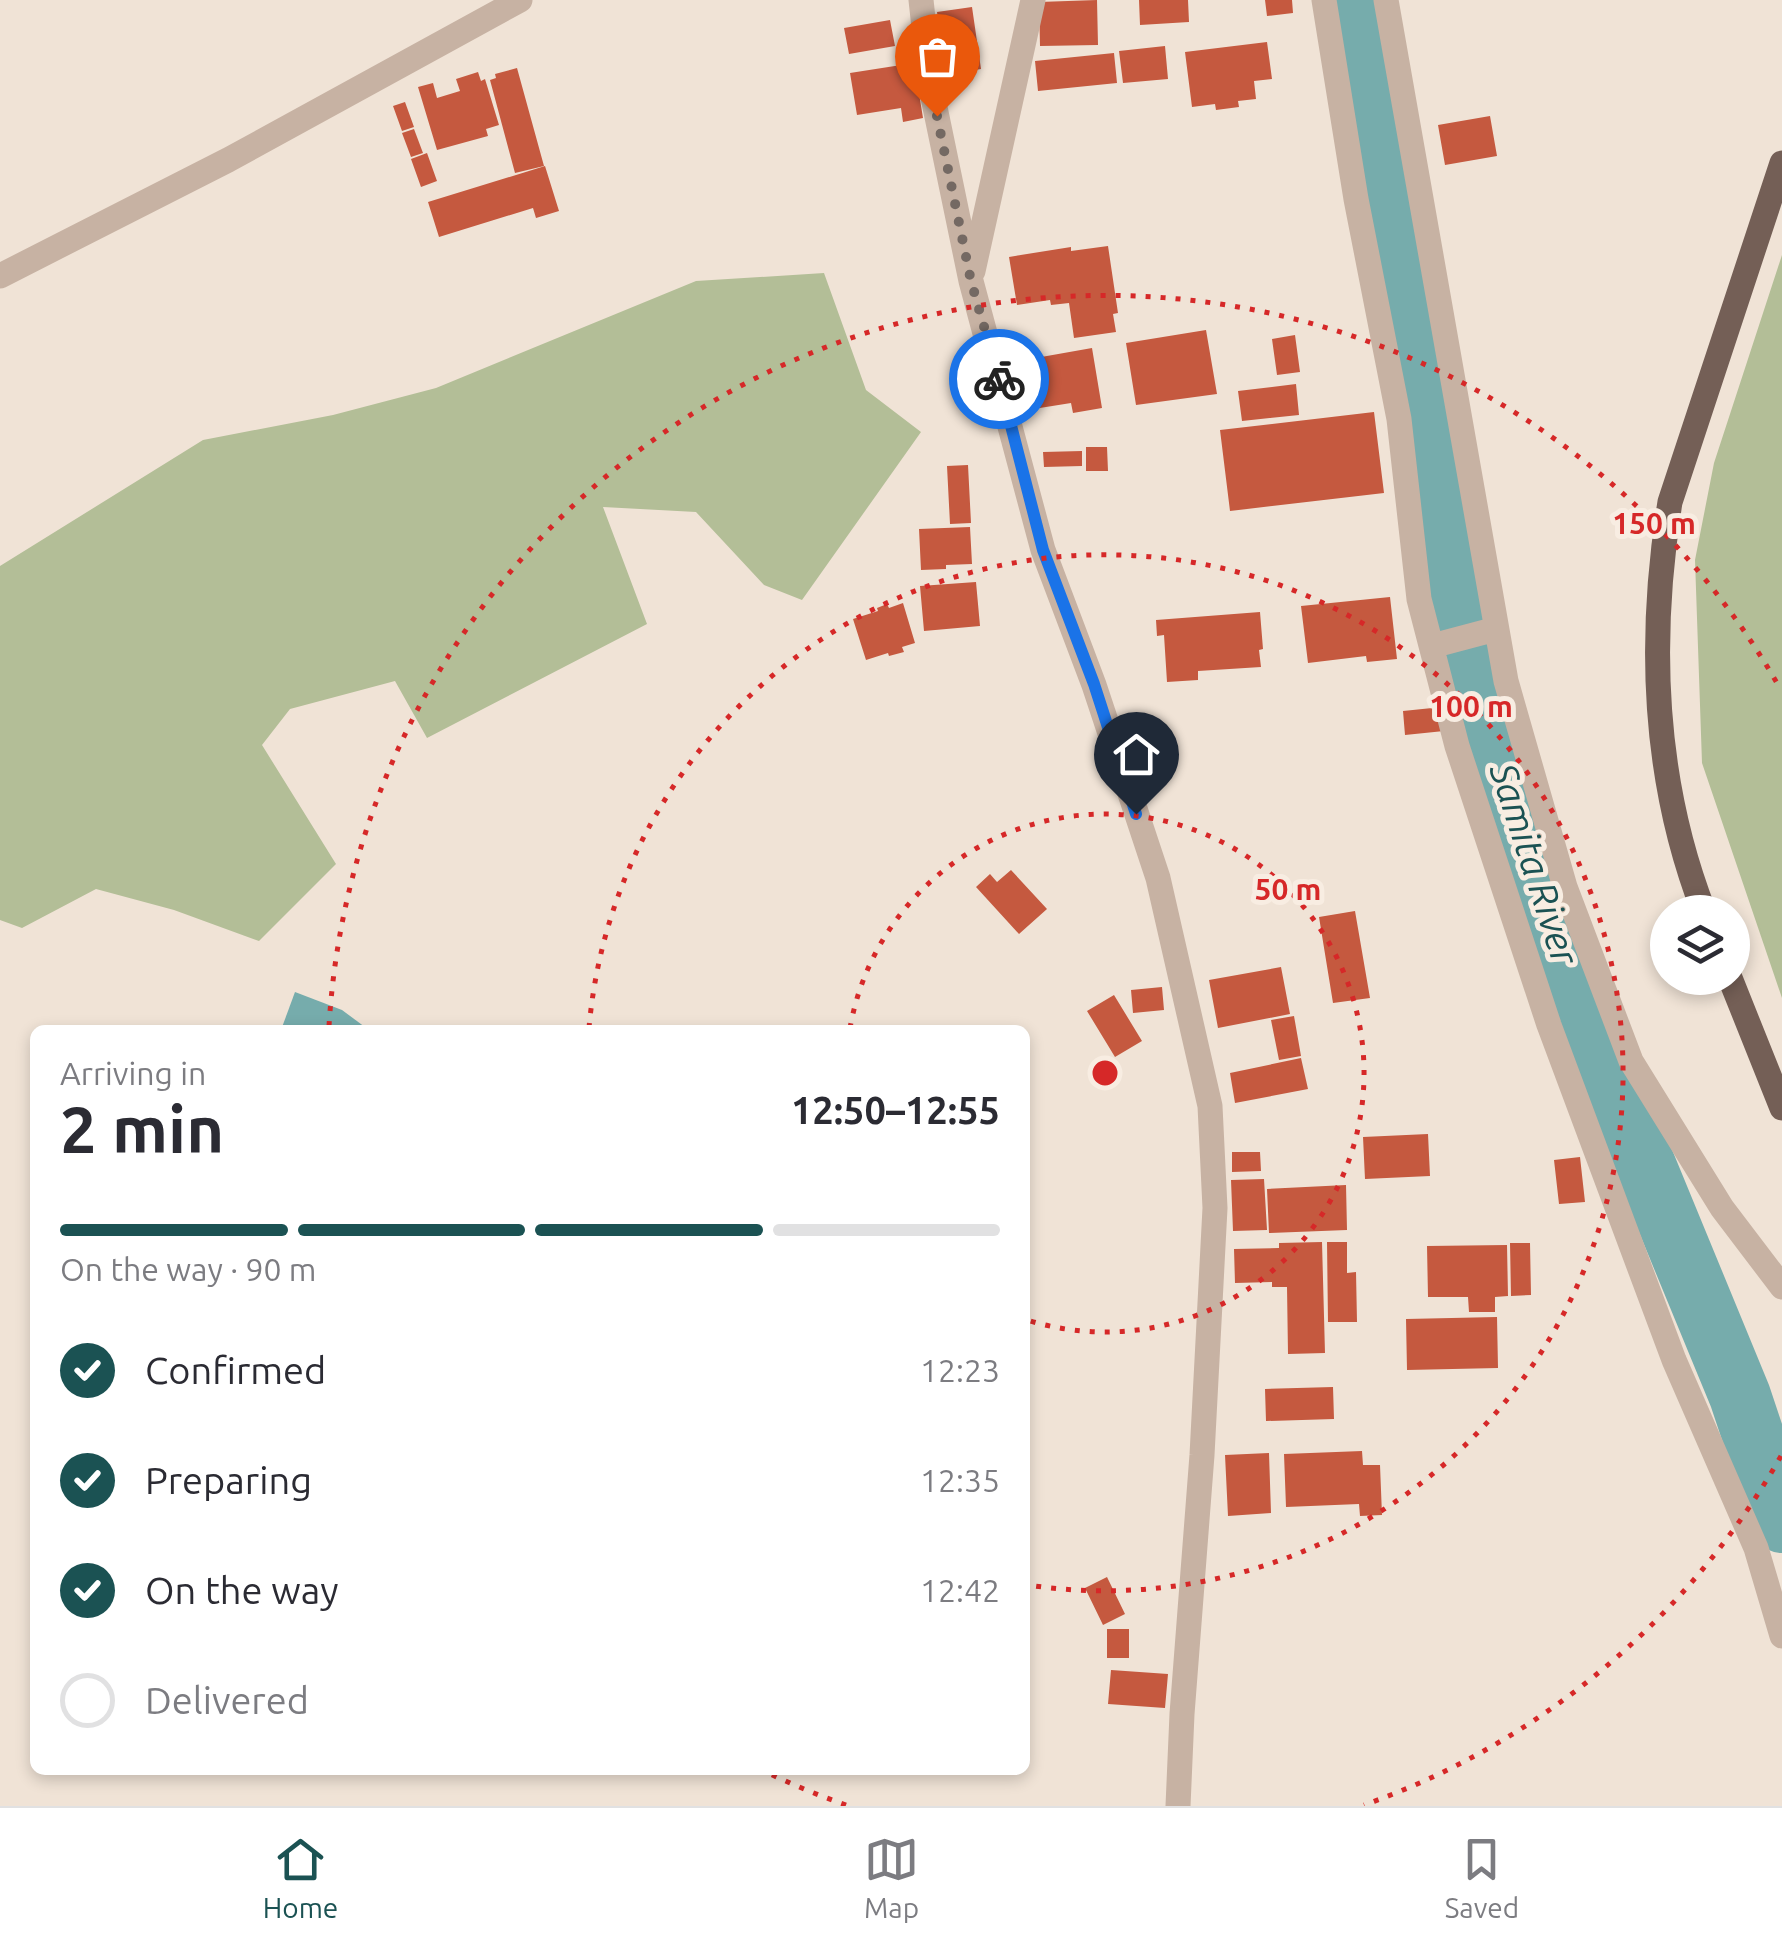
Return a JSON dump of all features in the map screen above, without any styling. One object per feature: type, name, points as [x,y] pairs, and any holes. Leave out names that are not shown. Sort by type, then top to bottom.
[{"type":"main road","points":[[1697,895],[1679,838],[1665,770],[1656,634],[1660,560],[1670,502],[1782,163]]},
{"type":"main road","points":[[1737,995],[1782,1108]]},
{"type":"street","points":[[0,276],[228,160],[520,0]]},
{"type":"street","points":[[922,0],[930,82],[971,281],[1043,550],[1094,684],[1158,878],[1210,1106],[1215,1208],[1178,1806]]},
{"type":"street","points":[[971,281],[1034,0]]},
{"type":"street","points":[[1324,0],[1356,199],[1399,418],[1419,599],[1457,746],[1549,1025],[1674,1360],[1756,1548],[1782,1636]]},
{"type":"street","points":[[1386,0],[1506,681],[1565,887],[1631,1061],[1722,1208],[1782,1286]]},
{"type":"street","points":[[1432,646],[1496,629]]},
{"type":"green space","points":[[1782,255],[1782,998],[1702,763],[1695,560],[1714,463]]},
{"type":"green space","points":[[824,273],[866,390],[921,432],[802,600],[764,585],[696,512],[603,507],[647,624],[427,738],[395,681],[290,709],[262,745],[336,864],[259,941],[174,910],[96,889],[22,928],[0,920],[0,566],[203,440],[333,415],[436,388],[696,281]]},
{"type":"water","points":[[295,992],[342,1010],[362,1025],[283,1025]]},
{"type":"building","points":[[1097,0],[1098,45],[1040,46],[1039,2]]},
{"type":"building","points":[[1139,0],[1188,0],[1189,22],[1140,25]]},
{"type":"building","points":[[1265,0],[1292,0],[1293,13],[1267,16]]},
{"type":"building","points":[[972,7],[981,69],[946,75],[937,12]]},
{"type":"building","points":[[890,20],[895,46],[849,54],[844,28]]},
{"type":"building","points":[[1267,42],[1272,79],[1254,81],[1256,99],[1238,101],[1239,107],[1216,110],[1215,104],[1192,107],[1185,52]]},
{"type":"building","points":[[1165,46],[1168,79],[1123,83],[1119,51]]},
{"type":"building","points":[[1114,53],[1117,83],[1038,91],[1035,61]]},
{"type":"building","points":[[914,63],[923,118],[903,122],[901,108],[857,115],[850,73]]},
{"type":"building","points":[[517,68],[544,166],[515,173],[490,80],[496,78],[495,74]]},
{"type":"building","points":[[478,72],[481,81],[485,79],[499,125],[486,129],[488,136],[437,150],[418,87],[433,83],[437,98],[460,91],[456,79]]},
{"type":"building","points":[[405,102],[414,127],[402,131],[393,106]]},
{"type":"building","points":[[1490,116],[1497,156],[1445,165],[1438,125]]},
{"type":"building","points":[[414,129],[423,153],[411,157],[402,133]]},
{"type":"building","points":[[427,153],[437,181],[421,187],[411,159]]},
{"type":"building","points":[[545,166],[559,211],[536,218],[533,208],[439,237],[428,202]]},
{"type":"building","points":[[1108,246],[1118,313],[1113,314],[1116,332],[1074,338],[1069,303],[1051,305],[1050,300],[1017,305],[1009,257],[1071,247],[1071,251]]},
{"type":"building","points":[[1206,330],[1217,394],[1136,405],[1126,343]]},
{"type":"building","points":[[1295,335],[1300,372],[1277,375],[1272,339]]},
{"type":"building","points":[[1092,348],[1102,408],[1073,413],[1071,403],[1021,411],[1013,362]]},
{"type":"building","points":[[1296,384],[1299,415],[1242,421],[1238,391]]},
{"type":"building","points":[[1374,412],[1384,493],[1230,511],[1220,430]]},
{"type":"building","points":[[1086,447],[1107,447],[1108,471],[1086,471]]},
{"type":"building","points":[[1082,451],[1082,466],[1044,467],[1043,452]]},
{"type":"building","points":[[968,465],[971,523],[950,524],[947,466]]},
{"type":"building","points":[[970,527],[972,564],[921,570],[919,529]]},
{"type":"building","points":[[976,582],[980,626],[924,631],[920,586]]},
{"type":"building","points":[[1390,597],[1397,659],[1367,662],[1366,656],[1308,663],[1301,606]]},
{"type":"building","points":[[903,603],[915,643],[902,647],[904,652],[866,660],[853,619],[887,604],[889,608]]},
{"type":"building","points":[[1260,612],[1261,667],[1198,671],[1198,680],[1167,682],[1164,635],[1157,636],[1156,620]]},
{"type":"building","points":[[1442,707],[1444,731],[1405,735],[1403,711]]},
{"type":"building","points":[[1157,720],[1158,755],[1128,757],[1127,722]]},
{"type":"building","points":[[1011,870],[1047,909],[1019,934],[976,887],[990,874],[997,882]]},
{"type":"building","points":[[1355,911],[1370,998],[1333,1003],[1319,917]]},
{"type":"building","points":[[1281,967],[1290,1014],[1218,1028],[1209,980]]},
{"type":"building","points":[[1162,987],[1164,1010],[1133,1013],[1131,990]]},
{"type":"building","points":[[1114,995],[1142,1041],[1115,1057],[1087,1011]]},
{"type":"building","points":[[1294,1016],[1301,1056],[1279,1060],[1271,1020]]},
{"type":"building","points":[[1301,1058],[1308,1089],[1235,1103],[1230,1073]]},
{"type":"building","points":[[1428,1134],[1430,1176],[1365,1179],[1363,1137]]},
{"type":"building","points":[[1232,1152],[1260,1152],[1261,1171],[1232,1172]]},
{"type":"building","points":[[1580,1157],[1585,1202],[1559,1204],[1554,1160]]},
{"type":"building","points":[[1264,1179],[1267,1230],[1233,1231],[1231,1180]]},
{"type":"building","points":[[1346,1185],[1347,1230],[1269,1233],[1267,1189]]},
{"type":"building","points":[[1322,1242],[1325,1353],[1288,1354],[1287,1287],[1272,1287],[1272,1282],[1235,1283],[1234,1249]]},
{"type":"building","points":[[1327,1242],[1347,1242],[1347,1273],[1356,1272],[1357,1322],[1328,1322]]},
{"type":"building","points":[[1510,1243],[1530,1243],[1531,1295],[1511,1296]]},
{"type":"building","points":[[1507,1245],[1508,1296],[1495,1297],[1495,1312],[1469,1312],[1468,1297],[1428,1297],[1427,1246]]},
{"type":"building","points":[[1497,1317],[1498,1368],[1407,1370],[1406,1319]]},
{"type":"building","points":[[1333,1387],[1334,1419],[1266,1421],[1265,1389]]},
{"type":"building","points":[[1362,1451],[1363,1465],[1380,1465],[1382,1515],[1360,1516],[1359,1504],[1286,1507],[1284,1454]]},
{"type":"building","points":[[1269,1453],[1271,1513],[1228,1516],[1225,1455]]},
{"type":"building","points":[[1107,1577],[1125,1614],[1103,1625],[1085,1588]]},
{"type":"building","points":[[1107,1629],[1129,1629],[1129,1658],[1107,1658]]},
{"type":"building","points":[[1111,1670],[1168,1674],[1165,1708],[1108,1704]]},
{"type":"waterway","name":"Samita River","points":[[1361,0],[1406,304],[1477,687],[1562,955],[1740,1396],[1782,1522]]},
{"type":"way so far","points":[[937,116],[971,281],[999,379]]},
{"type":"route","points":[[999,379],[1043,550],[1094,684],[1136,814]]}]
